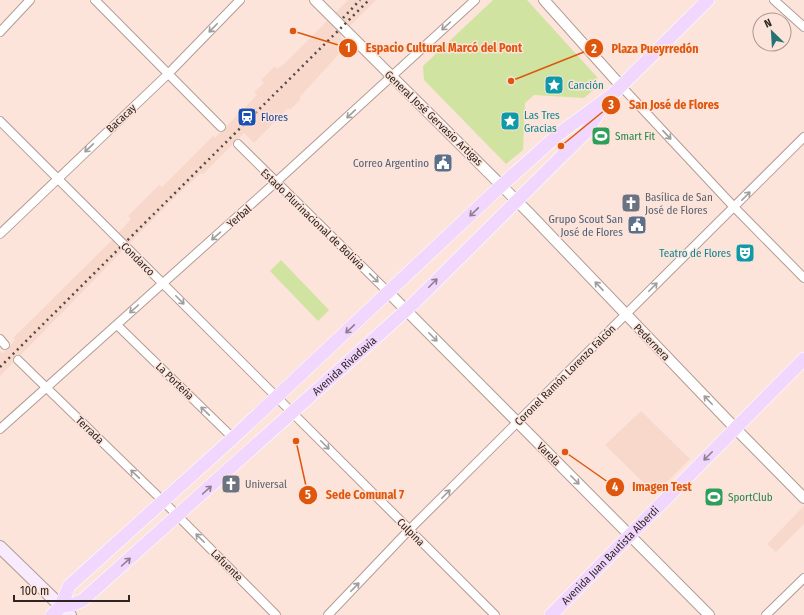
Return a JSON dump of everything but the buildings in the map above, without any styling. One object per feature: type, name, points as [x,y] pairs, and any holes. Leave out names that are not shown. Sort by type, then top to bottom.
[{"type":"main road","name":"Avenida Rivadavia","points":[[61,612],[69,586],[233,438],[389,293],[502,185],[566,128],[607,99],[708,0]]},
{"type":"main road","name":"Avenida Rivadavia","points":[[61,612],[83,600],[405,310],[516,199],[586,132],[607,99]]},
{"type":"main road","name":"Avenida Juan Bautista Alberdi","points":[[551,615],[804,359]]},
{"type":"main road","points":[[0,547],[61,612]]},
{"type":"street","points":[[0,32],[30,0]]},
{"type":"street","points":[[95,0],[221,127]]},
{"type":"street","name":"Bacacay","points":[[0,234],[56,178],[168,74],[240,0]]},
{"type":"street","name":"General José Gervasio Artigas","points":[[316,0],[502,185]]},
{"type":"street","name":"Yerbal","points":[[0,429],[276,182],[475,0]]},
{"type":"street","points":[[544,0],[621,86],[734,207],[804,278]]},
{"type":"street","points":[[774,0],[804,27]]},
{"type":"street","name":"Condarco","points":[[0,121],[276,397]]},
{"type":"street","name":"Coronel Ramón Lorenzo Falcón","points":[[328,615],[409,530],[804,137]]},
{"type":"street","name":"Estado Plurinacional de Bolivia","points":[[238,144],[389,293]]},
{"type":"street","name":"Pedernera","points":[[502,185],[804,498]]},
{"type":"street","name":"Varela","points":[[389,293],[709,615]]},
{"type":"street","name":"La Porteña","points":[[116,325],[233,438]]},
{"type":"street","name":"Terrada","points":[[18,360],[178,516]]},
{"type":"street","name":"Culpina","points":[[276,397],[495,615]]},
{"type":"street","name":"Lafuente","points":[[178,516],[276,615]]},
{"type":"street","points":[[766,615],[804,578]]},
{"type":"shaded area","points":[[348,0],[376,0],[340,36],[347,45],[299,98],[301,99],[290,110],[288,108],[254,143],[244,133],[203,174],[201,173],[177,195],[0,376],[0,351],[3,353],[15,340],[13,338],[110,242],[131,219],[128,216],[159,185],[162,187],[213,136],[215,138],[257,95],[254,92],[264,83],[261,80],[275,66],[277,69],[284,64]]},
{"type":"shaded area","points":[[641,411],[690,459],[655,494],[605,445]]},
{"type":"shaded area","points":[[804,506],[804,524],[776,552],[767,544]]},
{"type":"green space","points":[[493,0],[527,0],[597,77],[596,86],[584,98],[534,95],[525,103],[523,150],[506,164],[424,80],[423,66]]},
{"type":"green space","points":[[281,260],[329,310],[318,321],[270,271]]},
{"type":"railway","points":[[343,18],[360,0]]},
{"type":"railway","points":[[0,367],[369,0]]},
{"type":"place","name":"Espacio Cultural Marcó del Pont","points":[[293,31]]},
{"type":"place","name":"Plaza Pueyrredón","points":[[511,81]]},
{"type":"place","name":"Canción","points":[[554,85]]},
{"type":"place","name":"Flores","points":[[247,117]]},
{"type":"place","name":"Las Tres Gracias","points":[[510,121]]},
{"type":"place","name":"Smart Fit","points":[[601,136]]},
{"type":"place","name":"San José de Flores","points":[[561,146]]},
{"type":"place","name":"Correo Argentino","points":[[443,163]]},
{"type":"place","name":"Basílica de San José de Flores","points":[[631,203]]},
{"type":"place","name":"Grupo Scout San José de Flores","points":[[637,225]]},
{"type":"place","name":"Teatro de Flores","points":[[745,253]]},
{"type":"place","name":"Sede Comunal 7","points":[[296,441]]},
{"type":"place","name":"Imagen Test","points":[[565,452]]},
{"type":"place","name":"Universal","points":[[231,484]]},
{"type":"place","name":"SportClub","points":[[714,497]]}]
